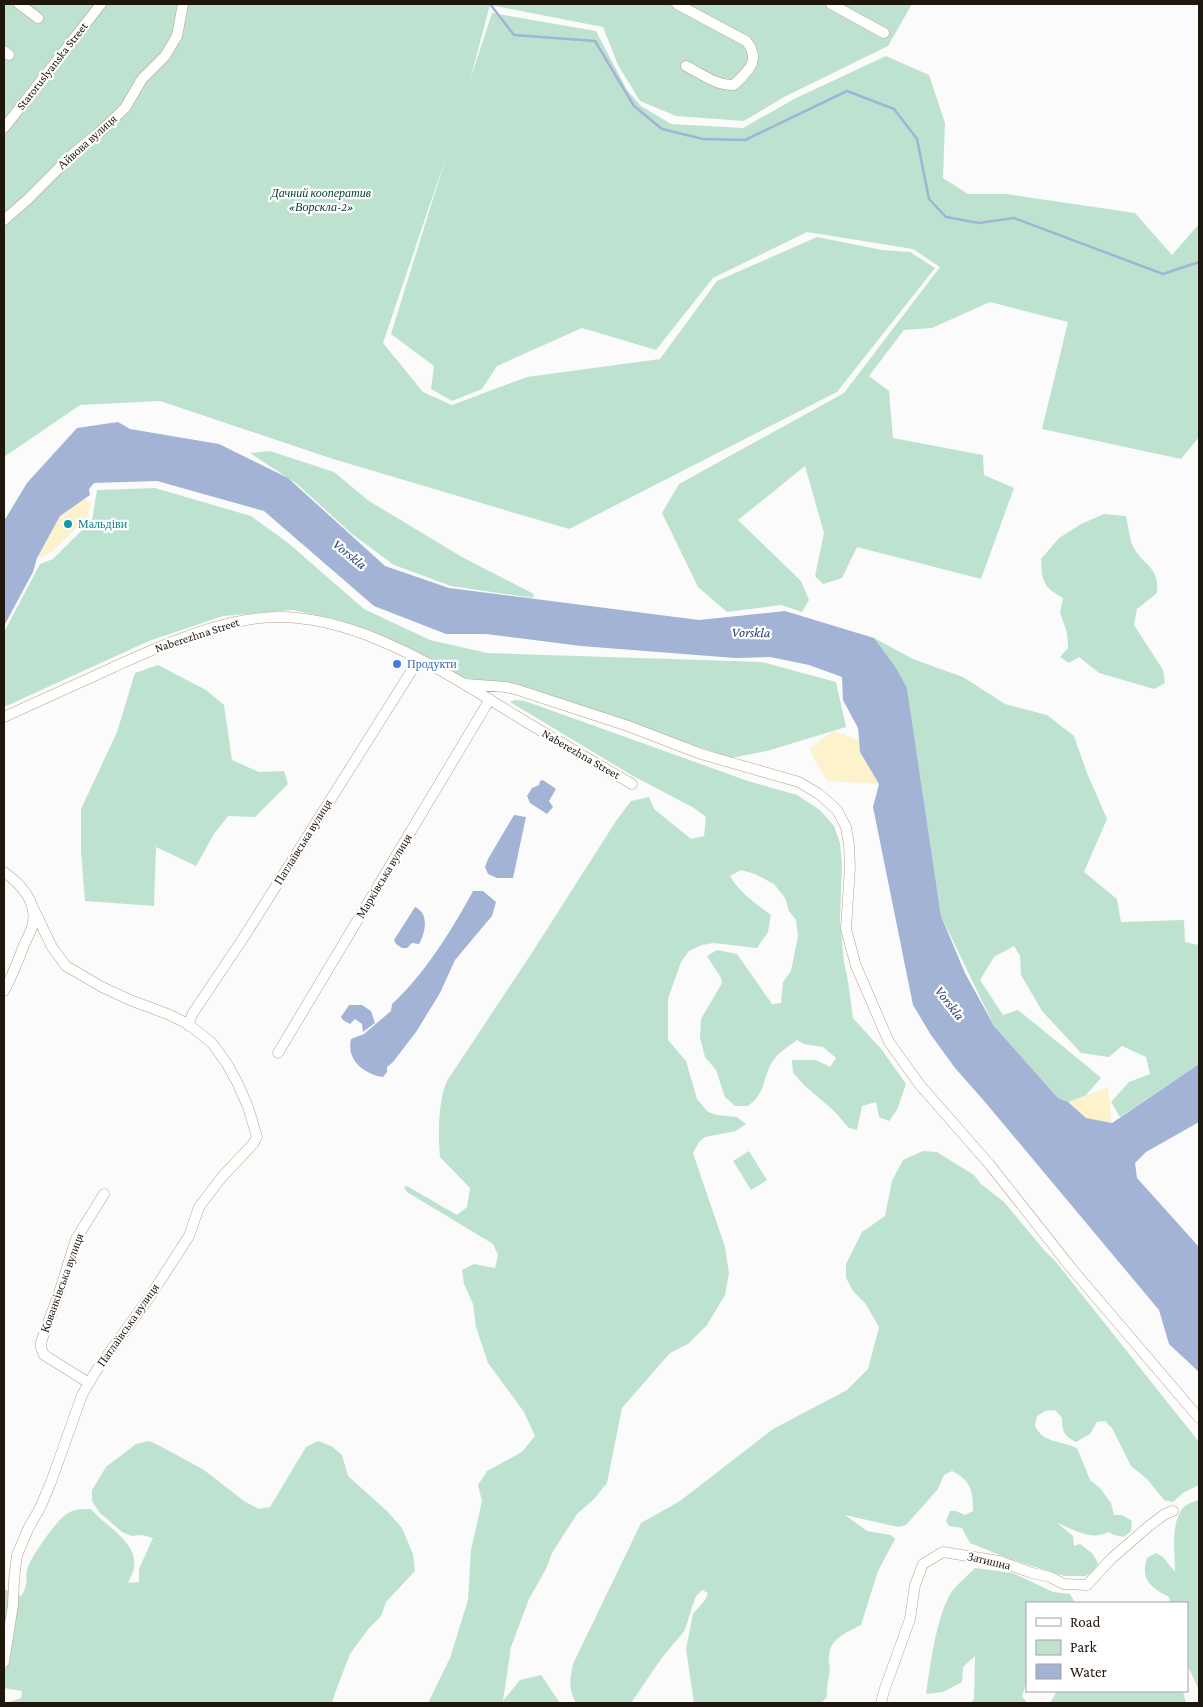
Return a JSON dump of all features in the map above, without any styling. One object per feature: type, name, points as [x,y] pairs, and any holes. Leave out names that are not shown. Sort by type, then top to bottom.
[{"type":"street","points":[[19,4],[38,18]]},
{"type":"street","name":"Staroruslyanska Street","points":[[4,128],[101,4]]},
{"type":"street","name":"Айвова вулиця","points":[[4,220],[27,200],[62,164],[125,108],[142,79],[165,56],[177,36],[183,4]]},
{"type":"street","points":[[678,4],[746,41],[753,50],[753,62],[747,72],[734,84],[713,81],[686,66]]},
{"type":"street","points":[[831,4],[884,33]]},
{"type":"street","name":"Naberezhna Street","points":[[4,717],[158,648],[224,624],[248,619],[299,617],[319,620],[354,631],[419,659],[465,684],[632,784]]},
{"type":"street","name":"Патлаївська вулиця","points":[[189,1026],[193,1013],[244,936],[419,659]]},
{"type":"street","points":[[465,684],[506,687],[518,690],[628,726],[701,754],[799,782],[819,794],[837,810],[846,827],[849,844],[850,866],[846,929],[856,966],[889,1042],[920,1086],[990,1165],[1072,1269],[1199,1418]]},
{"type":"street","name":"Марківська вулиця","points":[[278,1053],[490,699]]},
{"type":"street","name":"Патлаївська вулиця","points":[[4,872],[16,880],[26,892],[52,947],[66,966],[102,987],[143,1006],[159,1010],[189,1026],[212,1043],[227,1064],[248,1107],[257,1137],[254,1144],[222,1177],[199,1207],[188,1236],[151,1295],[96,1371],[82,1395],[51,1482],[29,1527],[18,1555],[13,1605],[4,1662]]},
{"type":"street","points":[[4,991],[17,966],[32,926],[33,908]]},
{"type":"street","name":"Кованківська вулиця","points":[[89,1383],[44,1355],[40,1348],[76,1238],[104,1194]]},
{"type":"street","name":"Затишна","points":[[881,1703],[910,1619],[915,1585],[923,1564],[943,1552],[1000,1561],[1032,1573],[1050,1577],[1064,1584],[1087,1585],[1112,1558],[1149,1526],[1165,1514],[1173,1512]]},
{"type":"green space","name":"Дачний кооператив «Ворскла-2»","points":[[4,4],[912,4],[888,46],[784,97],[744,121],[676,116],[640,101],[618,65],[603,27],[490,5],[470,80],[492,13],[596,31],[627,90],[641,106],[671,124],[743,128],[796,98],[886,56],[929,75],[945,123],[943,178],[968,194],[1006,194],[1135,213],[1172,255],[1199,224],[1199,437],[1181,459],[1042,429],[1068,322],[990,302],[932,328],[904,330],[869,376],[889,391],[893,438],[983,455],[984,475],[1014,488],[981,579],[857,547],[842,578],[823,584],[815,576],[824,533],[805,466],[738,520],[801,581],[809,600],[802,612],[781,605],[727,612],[698,587],[662,513],[679,484],[844,393],[940,267],[913,249],[807,232],[713,278],[656,350],[582,328],[497,366],[482,389],[452,401],[431,389],[434,366],[391,334],[446,157],[383,343],[423,392],[452,405],[527,377],[660,359],[717,281],[817,237],[882,250],[910,252],[935,268],[837,392],[569,529],[333,459],[160,401],[80,405],[4,457]]},
{"type":"green space","points":[[270,451],[334,472],[369,501],[462,557],[534,594],[533,598],[451,586],[394,565],[352,534],[297,484],[250,453]]},
{"type":"green space","points":[[155,488],[251,516],[287,542],[364,609],[430,640],[487,653],[762,662],[836,682],[846,727],[767,751],[731,758],[517,684],[463,678],[399,645],[334,619],[293,610],[223,616],[149,641],[4,707],[4,632],[40,564],[53,559],[92,520],[97,490]]},
{"type":"green space","points":[[1104,514],[1126,516],[1133,547],[1151,568],[1156,578],[1157,593],[1137,609],[1134,625],[1163,670],[1165,683],[1154,689],[1099,673],[1079,657],[1069,663],[1060,657],[1068,648],[1067,633],[1060,612],[1063,598],[1051,590],[1045,583],[1041,559],[1059,538],[1081,524]]},
{"type":"green space","points":[[874,638],[913,659],[963,677],[1005,704],[1047,715],[1074,736],[1087,773],[1107,819],[1084,872],[1117,899],[1121,922],[1184,920],[1185,942],[1199,945],[1199,1064],[1120,1117],[1111,1102],[1129,1082],[1150,1074],[1146,1057],[1122,1046],[1109,1057],[1081,1053],[1042,1011],[1021,975],[1020,956],[1014,946],[994,957],[980,980],[1003,1015],[1018,1010],[1101,1078],[1079,1103],[1068,1102],[1058,1098],[994,1026],[941,916],[907,688]]},
{"type":"green space","points":[[158,665],[206,690],[224,705],[232,760],[259,772],[284,771],[288,784],[255,817],[228,816],[214,834],[196,866],[156,847],[154,906],[85,901],[81,851],[81,809],[117,732],[135,673]]},
{"type":"green space","points":[[515,700],[525,701],[748,781],[797,795],[820,810],[834,826],[840,843],[842,864],[840,919],[844,962],[853,1018],[882,1050],[906,1084],[897,1110],[889,1121],[879,1117],[876,1102],[862,1106],[857,1130],[849,1128],[833,1110],[793,1073],[792,1060],[816,1060],[830,1067],[836,1058],[823,1047],[804,1044],[797,1040],[774,1059],[760,1093],[748,1106],[735,1106],[725,1097],[716,1070],[705,1057],[700,1038],[701,1019],[722,983],[721,978],[707,956],[717,950],[737,954],[772,1004],[781,1003],[783,982],[791,971],[798,936],[796,920],[789,911],[785,898],[774,884],[755,874],[741,870],[730,876],[743,892],[771,915],[768,932],[757,948],[714,943],[702,945],[689,951],[681,962],[668,999],[668,1040],[686,1061],[697,1099],[708,1112],[737,1117],[746,1124],[736,1131],[705,1137],[699,1142],[693,1153],[725,1247],[729,1273],[725,1295],[707,1325],[688,1344],[670,1353],[622,1408],[607,1483],[594,1499],[577,1514],[552,1553],[546,1569],[529,1599],[511,1647],[503,1701],[520,1680],[541,1675],[560,1703],[428,1703],[450,1658],[468,1600],[471,1550],[482,1501],[478,1485],[487,1471],[522,1452],[535,1436],[524,1412],[488,1363],[476,1327],[473,1304],[464,1284],[462,1270],[474,1264],[495,1268],[498,1255],[493,1244],[407,1192],[404,1187],[407,1186],[457,1215],[467,1207],[470,1188],[440,1157],[440,1108],[447,1081],[616,821],[631,801],[649,797],[654,809],[691,839],[704,836],[706,817],[694,808],[633,776],[510,702]]},
{"type":"green space","points":[[749,1151],[767,1180],[751,1190],[733,1161]]},
{"type":"green space","points":[[923,1151],[937,1152],[974,1175],[981,1184],[1004,1202],[1056,1262],[1199,1442],[1199,1485],[1183,1493],[1173,1502],[1164,1500],[1147,1479],[1131,1466],[1112,1428],[1105,1421],[1097,1422],[1090,1434],[1076,1442],[1065,1433],[1062,1426],[1062,1418],[1055,1410],[1045,1411],[1037,1416],[1035,1426],[1039,1432],[1048,1439],[1077,1448],[1090,1480],[1100,1488],[1111,1503],[1114,1515],[1122,1515],[1132,1521],[1131,1531],[1124,1537],[1109,1532],[1089,1535],[1057,1523],[1073,1536],[1074,1546],[1080,1544],[1092,1553],[1098,1563],[1094,1571],[1086,1576],[1064,1576],[1010,1559],[970,1543],[962,1528],[949,1526],[946,1521],[950,1511],[956,1511],[965,1515],[973,1511],[970,1487],[952,1471],[944,1475],[938,1489],[906,1525],[898,1527],[845,1515],[867,1531],[891,1535],[895,1539],[878,1571],[861,1625],[850,1630],[832,1645],[829,1658],[830,1669],[827,1697],[821,1703],[694,1703],[686,1649],[693,1614],[705,1600],[708,1593],[702,1590],[696,1596],[685,1630],[661,1659],[631,1703],[576,1703],[570,1684],[573,1664],[641,1523],[680,1501],[773,1429],[847,1390],[868,1369],[879,1327],[865,1303],[853,1291],[846,1278],[846,1264],[862,1232],[885,1216],[892,1181],[903,1160]]},
{"type":"green space","points":[[149,1441],[204,1470],[244,1501],[259,1509],[270,1507],[306,1447],[318,1441],[331,1446],[342,1455],[348,1476],[388,1512],[402,1528],[413,1554],[415,1571],[386,1602],[381,1616],[369,1628],[350,1654],[332,1703],[7,1703],[21,1698],[22,1691],[4,1688],[4,1589],[21,1596],[26,1585],[29,1564],[44,1539],[63,1517],[73,1511],[91,1509],[120,1535],[126,1543],[134,1559],[134,1570],[128,1583],[139,1582],[139,1569],[153,1538],[142,1535],[132,1536],[122,1532],[99,1512],[92,1501],[92,1490],[106,1467],[136,1444]]},
{"type":"green space","points":[[1199,1500],[1199,1690],[1188,1666],[1188,1602],[1170,1602],[1169,1597],[1152,1586],[1145,1572],[1147,1558],[1156,1553],[1163,1557],[1175,1572],[1174,1535],[1176,1525],[1182,1509],[1192,1502]]},
{"type":"green space","points":[[975,1568],[1013,1573],[1053,1592],[1070,1594],[1074,1602],[1026,1602],[1026,1684],[1022,1696],[1027,1703],[972,1703],[974,1698],[975,1656],[963,1667],[962,1682],[943,1692],[926,1694],[938,1625],[947,1599],[953,1590]]},
{"type":"green space","points":[[1056,1692],[1183,1692],[1186,1703],[1050,1703]]},
{"type":"sand","name":"Мальдіви","points":[[84,499],[91,504],[88,514],[90,518],[85,520],[52,552],[37,558],[60,516]]},
{"type":"sand","points":[[833,731],[859,740],[860,752],[879,784],[827,781],[809,749]]},
{"type":"sand","points":[[1108,1087],[1112,1123],[1086,1118],[1068,1102]]},
{"type":"water","name":"Vorskla","points":[[118,422],[130,429],[219,444],[288,478],[385,566],[449,588],[699,620],[785,611],[874,638],[896,668],[907,688],[941,916],[965,973],[994,1026],[1058,1098],[1068,1102],[1086,1118],[1112,1123],[1199,1064],[1199,1122],[1146,1152],[1135,1163],[1137,1178],[1199,1247],[1199,1372],[1169,1344],[1159,1310],[955,1068],[931,1035],[913,1005],[873,807],[879,784],[860,752],[858,728],[843,700],[842,677],[809,665],[770,657],[735,658],[581,646],[486,634],[446,634],[374,606],[264,511],[157,481],[94,483],[89,489],[90,495],[60,516],[4,626],[4,521],[27,483],[77,428]]},
{"type":"water","points":[[543,780],[556,789],[549,801],[553,807],[547,814],[530,803],[527,796],[532,788],[539,785],[540,781]]},
{"type":"water","points":[[514,815],[526,817],[513,878],[497,878],[488,874],[485,867]]},
{"type":"water","points":[[473,891],[483,891],[496,902],[492,916],[455,960],[440,993],[416,1032],[387,1067],[387,1072],[383,1077],[369,1073],[358,1065],[354,1059],[350,1047],[351,1039],[364,1034],[391,1011],[392,1004],[415,980],[437,951]]},
{"type":"water","points":[[415,907],[423,914],[425,929],[419,944],[412,943],[407,948],[402,948],[394,940]]},
{"type":"water","points":[[349,1005],[362,1005],[371,1011],[375,1023],[363,1032],[362,1024],[355,1019],[350,1024],[343,1020],[341,1017]]},
{"type":"waterway","points":[[490,4],[514,35],[595,41],[634,106],[662,129],[703,139],[745,140],[847,91],[894,109],[917,139],[929,199],[946,217],[979,223],[1014,218],[1163,274],[1199,262]]},
{"type":"place","name":"Мальдіви","points":[[68,524]]},
{"type":"place","name":"Продукти","points":[[397,664]]}]
